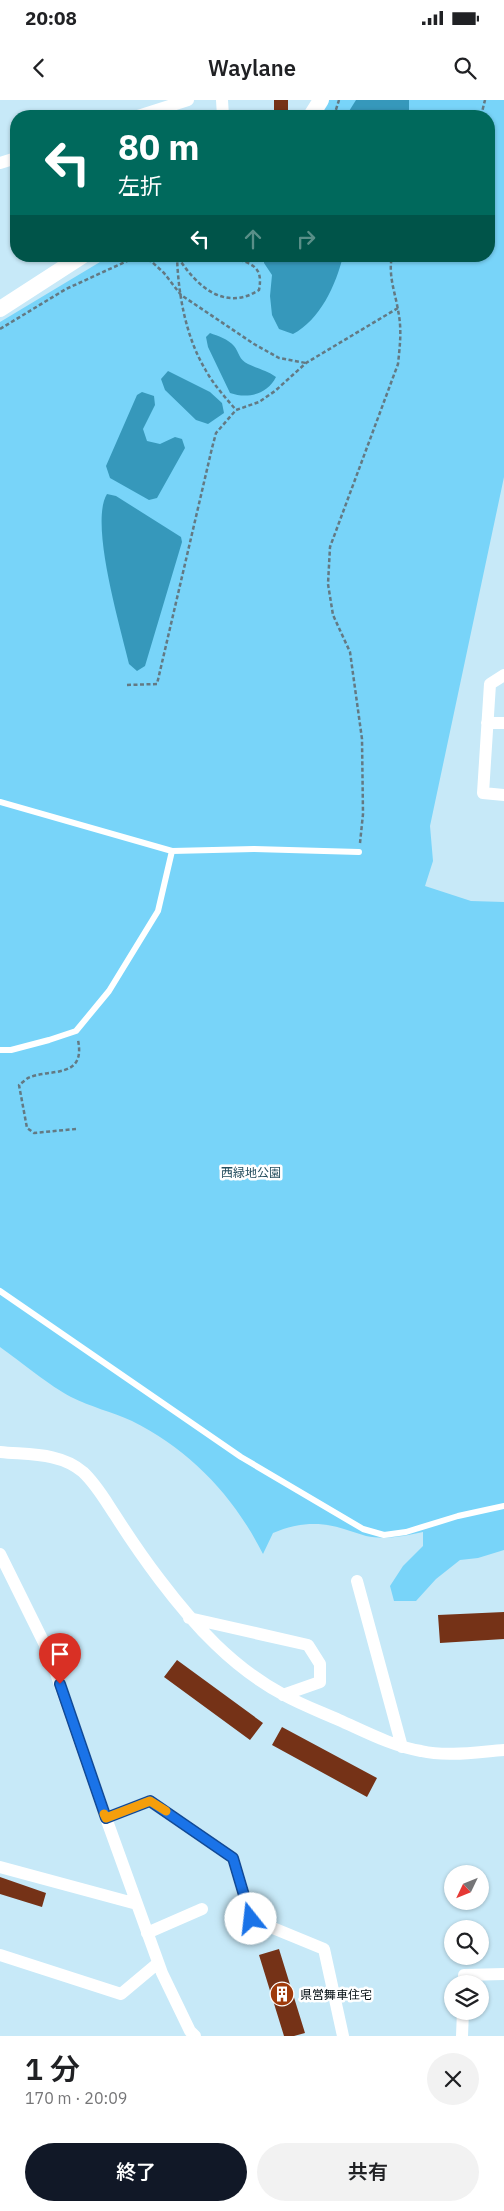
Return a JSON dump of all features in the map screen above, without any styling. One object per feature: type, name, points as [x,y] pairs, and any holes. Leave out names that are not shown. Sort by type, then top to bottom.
[{"type":"street","points":[[157,110],[188,100]]},
{"type":"street","points":[[0,309],[73,262]]},
{"type":"street","points":[[504,675],[490,684],[483,793],[504,795]]},
{"type":"street","points":[[487,723],[504,723]]},
{"type":"street","points":[[0,1452],[47,1455],[67,1462],[83,1472],[99,1491],[144,1560],[188,1618],[219,1648],[249,1672],[283,1695],[373,1736],[402,1747],[423,1752],[468,1753],[504,1750]]},
{"type":"street","points":[[2,1561],[49,1653],[158,1963],[190,2031],[195,2036]]},
{"type":"street","points":[[358,1582],[402,1747]]},
{"type":"street","points":[[188,1618],[308,1645],[320,1664],[320,1682],[283,1695]]},
{"type":"street","points":[[106,1818],[150,1801],[233,1858],[251,1919],[324,1949],[343,2036]]},
{"type":"street","points":[[0,1868],[137,1904]]},
{"type":"street","points":[[148,1933],[202,1909]]},
{"type":"street","points":[[0,1955],[121,1994],[158,1963]]},
{"type":"street","points":[[464,1975],[504,1974]]},
{"type":"street","points":[[462,2036],[463,2020]]},
{"type":"lane","points":[[0,802],[172,851],[254,849],[359,852]]},
{"type":"lane","points":[[0,1050],[11,1050],[40,1043],[76,1031],[109,991],[158,911],[172,851]]},
{"type":"lane","points":[[0,1291],[241,1457],[363,1529],[384,1535],[406,1532],[458,1516],[504,1506]]},
{"type":"path","points":[[0,329],[66,289],[125,262]]},
{"type":"path","points":[[150,262],[158,268],[181,295],[279,358],[306,363]]},
{"type":"path","points":[[178,262],[181,295],[192,344],[205,370],[236,410]]},
{"type":"path","points":[[181,262],[192,277],[204,288],[227,298],[249,296],[259,290],[261,278],[256,269],[248,262]]},
{"type":"path","points":[[359,852],[363,814],[362,739],[350,652],[333,615],[328,584],[330,548],[398,364],[402,336],[398,308],[393,292],[391,262]]},
{"type":"path","points":[[127,685],[157,684],[216,433],[236,410],[258,402],[275,392],[306,363],[398,308]]},
{"type":"path","points":[[76,1031],[79,1046],[78,1057],[74,1065],[66,1071],[29,1078],[19,1085],[23,1119],[27,1128],[34,1133],[76,1129]]},
{"type":"green space","name":"西緑地公園","points":[[328,100],[504,100],[504,477],[430,826],[433,861],[425,886],[471,901],[504,902],[504,1550],[478,1558],[460,1560],[436,1579],[416,1601],[394,1601],[390,1586],[403,1566],[423,1546],[423,1532],[380,1538],[366,1536],[335,1526],[299,1525],[273,1533],[263,1554],[224,1494],[173,1446],[132,1421],[71,1397],[0,1347],[0,322],[100,262],[495,262],[495,110],[324,110]]},
{"type":"shaded area","points":[[356,100],[409,100],[409,110],[350,110]]},
{"type":"shaded area","points":[[341,262],[326,301],[303,328],[293,334],[279,329],[272,315],[270,296],[272,275],[264,263]]},
{"type":"shaded area","points":[[210,333],[232,344],[245,362],[276,377],[272,383],[262,392],[256,394],[243,396],[230,393],[208,347],[206,337]]},
{"type":"shaded area","points":[[168,371],[210,392],[222,403],[224,413],[208,424],[196,420],[165,390],[161,379]]},
{"type":"shaded area","points":[[142,392],[154,396],[155,405],[143,429],[147,441],[160,444],[175,437],[182,439],[185,448],[157,498],[149,500],[110,478],[106,466],[137,395]]},
{"type":"shaded area","points":[[107,494],[116,496],[181,537],[182,542],[145,666],[137,671],[129,664],[108,577],[102,528],[102,508]]},
{"type":"building","points":[[274,100],[288,100],[288,110],[274,110]]},
{"type":"building","points":[[504,1612],[504,1639],[440,1643],[438,1615]]},
{"type":"building","points":[[177,1660],[263,1723],[250,1740],[164,1677]]},
{"type":"building","points":[[282,1727],[377,1778],[367,1797],[272,1745]]},
{"type":"building","points":[[0,1877],[46,1893],[42,1907],[0,1894]]},
{"type":"building","name":"県営舞車住宅","points":[[279,1949],[305,2033],[294,2036],[284,2036],[259,1955]]},
{"type":"slow traffic","points":[[104,1814],[106,1818],[150,1801],[166,1811]]},
{"type":"place","name":"県営舞車住宅","points":[[282,1994]]},
{"type":"route","points":[[60,1684],[106,1818],[150,1801],[233,1858],[251,1919]]}]
